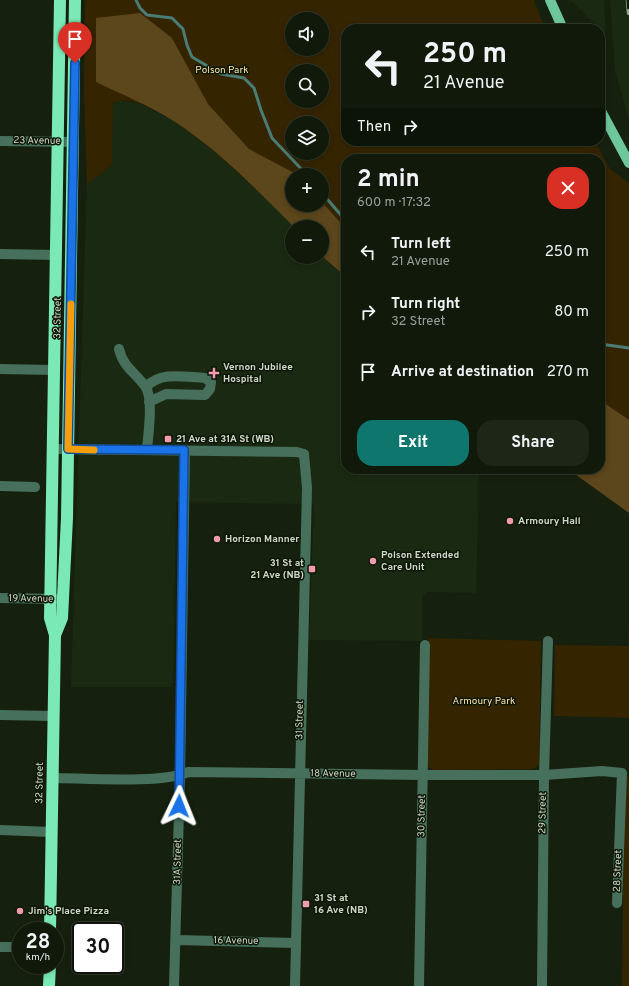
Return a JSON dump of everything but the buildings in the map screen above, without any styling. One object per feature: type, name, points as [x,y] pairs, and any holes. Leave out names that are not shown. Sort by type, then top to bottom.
[{"type":"highway","name":"32 Street","points":[[50,922],[55,635],[50,618],[50,599],[60,0]]},
{"type":"highway","name":"32 Street","points":[[55,635],[62,618],[68,449],[74,142],[75,0]]},
{"type":"highway","points":[[49,986],[50,974]]},
{"type":"main road","points":[[550,0],[561,24]]},
{"type":"main road","points":[[605,118],[629,163]]},
{"type":"main road","points":[[616,139],[629,144]]},
{"type":"street","name":"23 Avenue","points":[[0,141],[74,142]]},
{"type":"street","points":[[0,254],[56,256]]},
{"type":"street","points":[[118,349],[122,361],[146,387],[149,402],[148,450]]},
{"type":"street","points":[[0,369],[54,370]]},
{"type":"street","points":[[146,387],[153,380],[161,377],[205,378],[211,382],[210,390],[205,395],[166,394],[149,402]]},
{"type":"street","points":[[53,449],[184,450]]},
{"type":"street","name":"31 Street","points":[[184,450],[297,452],[304,454],[306,460],[307,488],[295,986]]},
{"type":"street","name":"31A Street","points":[[174,986],[180,776],[184,450]]},
{"type":"street","points":[[0,486],[35,487]]},
{"type":"street","name":"19 Avenue","points":[[0,598],[63,599]]},
{"type":"street","name":"29 Street","points":[[542,986],[544,775],[548,641]]},
{"type":"street","name":"30 Street","points":[[420,986],[425,645]]},
{"type":"street","points":[[0,714],[53,716]]},
{"type":"street","name":"18 Avenue","points":[[52,778],[142,779],[180,776],[188,772],[423,776],[544,775],[616,772]]},
{"type":"street","name":"28 Street","points":[[616,772],[622,773],[617,903]]},
{"type":"street","points":[[0,830],[51,832]]},
{"type":"street","name":"16 Avenue","points":[[176,940],[296,942]]},
{"type":"street","points":[[0,947],[12,947]]},
{"type":"shaded area","points":[[570,0],[604,0],[606,34],[605,24],[595,24]]},
{"type":"shaded area","points":[[610,0],[629,0],[629,120],[615,70]]},
{"type":"shaded area","points":[[140,13],[172,38],[208,104],[249,149],[285,168],[285,212],[329,212],[329,210],[341,223],[341,273],[329,262],[329,220],[287,220],[236,170],[189,131],[154,109],[96,82],[96,18]]},
{"type":"shaded area","name":"Vernon Jubilee Hospital","points":[[119,100],[141,104],[172,120],[203,142],[250,182],[287,220],[285,220],[285,264],[329,264],[329,262],[341,273],[341,474],[479,474],[476,593],[428,592],[422,597],[422,641],[309,640],[314,504],[176,502],[173,687],[71,687],[87,184],[112,165],[113,103]]},
{"type":"shaded area","points":[[605,403],[629,420],[629,513],[575,474],[605,474]]},
{"type":"green space","name":"Polson Park","points":[[85,0],[534,0],[543,24],[341,24],[341,146],[598,146],[602,154],[341,154],[341,273],[329,262],[329,220],[287,220],[260,193],[208,147],[180,126],[154,110],[131,101],[113,103],[112,165],[87,184],[84,93]]},
{"type":"green space","name":"Polson Park","points":[[605,160],[610,169],[629,183],[629,513],[575,474],[605,474]]},
{"type":"green space","points":[[629,623],[629,718],[554,716],[555,645],[628,646]]},
{"type":"green space","name":"Armoury Park","points":[[428,638],[541,641],[539,763],[537,767],[532,769],[433,770],[428,767]]},
{"type":"green space","points":[[629,776],[629,986],[622,986],[624,777]]},
{"type":"waterway","points":[[136,0],[140,8],[147,15],[172,18],[183,29],[192,57],[221,74],[244,78],[254,88],[272,138],[300,168]]},
{"type":"waterway","points":[[329,201],[341,215]]},
{"type":"waterway","points":[[605,345],[629,348]]},
{"type":"railway","points":[[628,0],[629,13]]},
{"type":"slow traffic","points":[[71,304],[68,449],[94,450]]},
{"type":"place","name":"Vernon Jubilee Hospital","points":[[214,373]]},
{"type":"place","name":"21 Ave at 31A St (WB)","points":[[168,439]]},
{"type":"place","name":"Armoury Hall","points":[[510,521]]},
{"type":"place","name":"Horizon Manner","points":[[217,539]]},
{"type":"place","name":"Polson Extended Care Unit","points":[[373,561]]},
{"type":"place","name":"31 St at 21 Ave (NB)","points":[[312,569]]},
{"type":"place","name":"31 St at 16 Ave (NB)","points":[[306,904]]},
{"type":"place","name":"Jim's Place Pizza","points":[[20,911]]},
{"type":"route","points":[[75,63],[68,449],[184,450],[179,806]]}]
